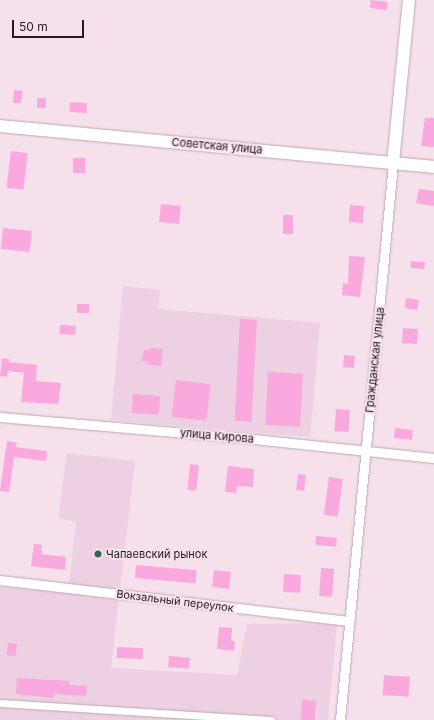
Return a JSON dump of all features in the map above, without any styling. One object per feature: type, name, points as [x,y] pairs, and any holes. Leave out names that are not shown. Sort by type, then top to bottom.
[{"type":"street","name":"Гражданская улица","points":[[340,720],[409,0]]},
{"type":"street","name":"Советская улица","points":[[0,126],[434,167]]},
{"type":"street","name":"улица Кирова","points":[[0,417],[366,450],[434,458]]},
{"type":"street","name":"Вокзальный переулок","points":[[0,580],[349,621]]},
{"type":"street","points":[[0,703],[272,720]]},
{"type":"shaded area","points":[[123,286],[160,290],[158,309],[320,323],[310,437],[111,420]]},
{"type":"shaded area","name":"Чапаевский рынок","points":[[67,453],[135,461],[111,668],[237,675],[247,624],[337,623],[328,720],[0,720],[0,587],[68,593],[76,522],[58,518]]},
{"type":"building","points":[[371,0],[388,2],[387,10],[370,8]]},
{"type":"building","points":[[14,90],[23,91],[21,103],[13,103]]},
{"type":"building","points":[[37,98],[46,98],[46,108],[37,108]]},
{"type":"building","points":[[70,102],[87,103],[86,113],[69,112]]},
{"type":"building","points":[[425,118],[434,118],[434,147],[421,146]]},
{"type":"building","points":[[11,151],[28,153],[23,190],[6,188]]},
{"type":"building","points":[[73,158],[85,158],[85,173],[73,173]]},
{"type":"building","points":[[419,189],[434,191],[434,206],[416,203]]},
{"type":"building","points":[[161,204],[181,206],[179,224],[159,222]]},
{"type":"building","points":[[350,205],[364,206],[363,223],[349,222]]},
{"type":"building","points":[[283,215],[293,215],[293,234],[283,234]]},
{"type":"building","points":[[3,228],[32,231],[30,252],[1,249]]},
{"type":"building","points":[[349,256],[365,257],[360,297],[342,295],[343,283],[348,284]]},
{"type":"building","points":[[411,261],[425,262],[424,269],[411,268]]},
{"type":"building","points":[[406,298],[419,300],[417,310],[404,308]]},
{"type":"building","points":[[77,304],[89,304],[89,313],[77,313]]},
{"type":"building","points":[[240,319],[257,320],[252,422],[235,421]]},
{"type":"building","points":[[60,325],[76,326],[75,335],[59,334]]},
{"type":"building","points":[[403,328],[418,329],[417,344],[402,343]]},
{"type":"building","points":[[151,348],[163,349],[161,366],[148,365],[148,362],[142,361],[144,350],[150,350]]},
{"type":"building","points":[[344,355],[355,356],[354,368],[343,367]]},
{"type":"building","points":[[2,358],[9,359],[9,362],[37,365],[36,381],[61,383],[58,404],[21,402],[24,373],[8,371],[7,377],[0,376]]},
{"type":"building","points":[[268,372],[303,374],[300,427],[265,425]]},
{"type":"building","points":[[176,380],[211,384],[206,421],[171,417]]},
{"type":"building","points":[[133,394],[160,396],[159,415],[132,413]]},
{"type":"building","points":[[336,409],[350,410],[348,432],[334,431]]},
{"type":"building","points":[[395,428],[413,430],[412,440],[394,438]]},
{"type":"building","points":[[7,441],[17,443],[16,447],[47,451],[46,461],[14,457],[9,492],[0,491]]},
{"type":"building","points":[[190,464],[199,465],[196,491],[187,490]]},
{"type":"building","points":[[228,466],[254,469],[253,487],[237,486],[236,493],[225,492]]},
{"type":"building","points":[[298,474],[306,475],[304,491],[296,490]]},
{"type":"building","points":[[329,477],[343,479],[338,517],[324,515]]},
{"type":"building","points":[[316,536],[337,538],[336,547],[315,545]]},
{"type":"building","points":[[34,544],[42,545],[41,554],[66,557],[65,570],[31,566]]},
{"type":"building","points":[[136,565],[197,570],[196,583],[135,578]]},
{"type":"building","points":[[321,568],[334,569],[332,597],[319,596]]},
{"type":"building","points":[[214,570],[231,572],[229,589],[212,587]]},
{"type":"building","points":[[284,574],[301,575],[300,593],[283,592]]},
{"type":"building","points":[[219,627],[232,628],[231,641],[235,641],[234,651],[217,649]]},
{"type":"building","points":[[8,643],[17,644],[16,656],[7,655]]},
{"type":"building","points":[[117,647],[143,648],[143,659],[117,658]]},
{"type":"building","points":[[169,656],[190,658],[189,669],[168,667]]},
{"type":"building","points":[[384,675],[410,677],[409,697],[383,695]]},
{"type":"building","points":[[17,678],[70,681],[70,685],[87,686],[86,696],[54,694],[54,698],[16,694]]},
{"type":"building","points":[[302,700],[316,701],[315,720],[301,720]]},
{"type":"place","name":"Чапаевский рынок","points":[[98,554]]}]
